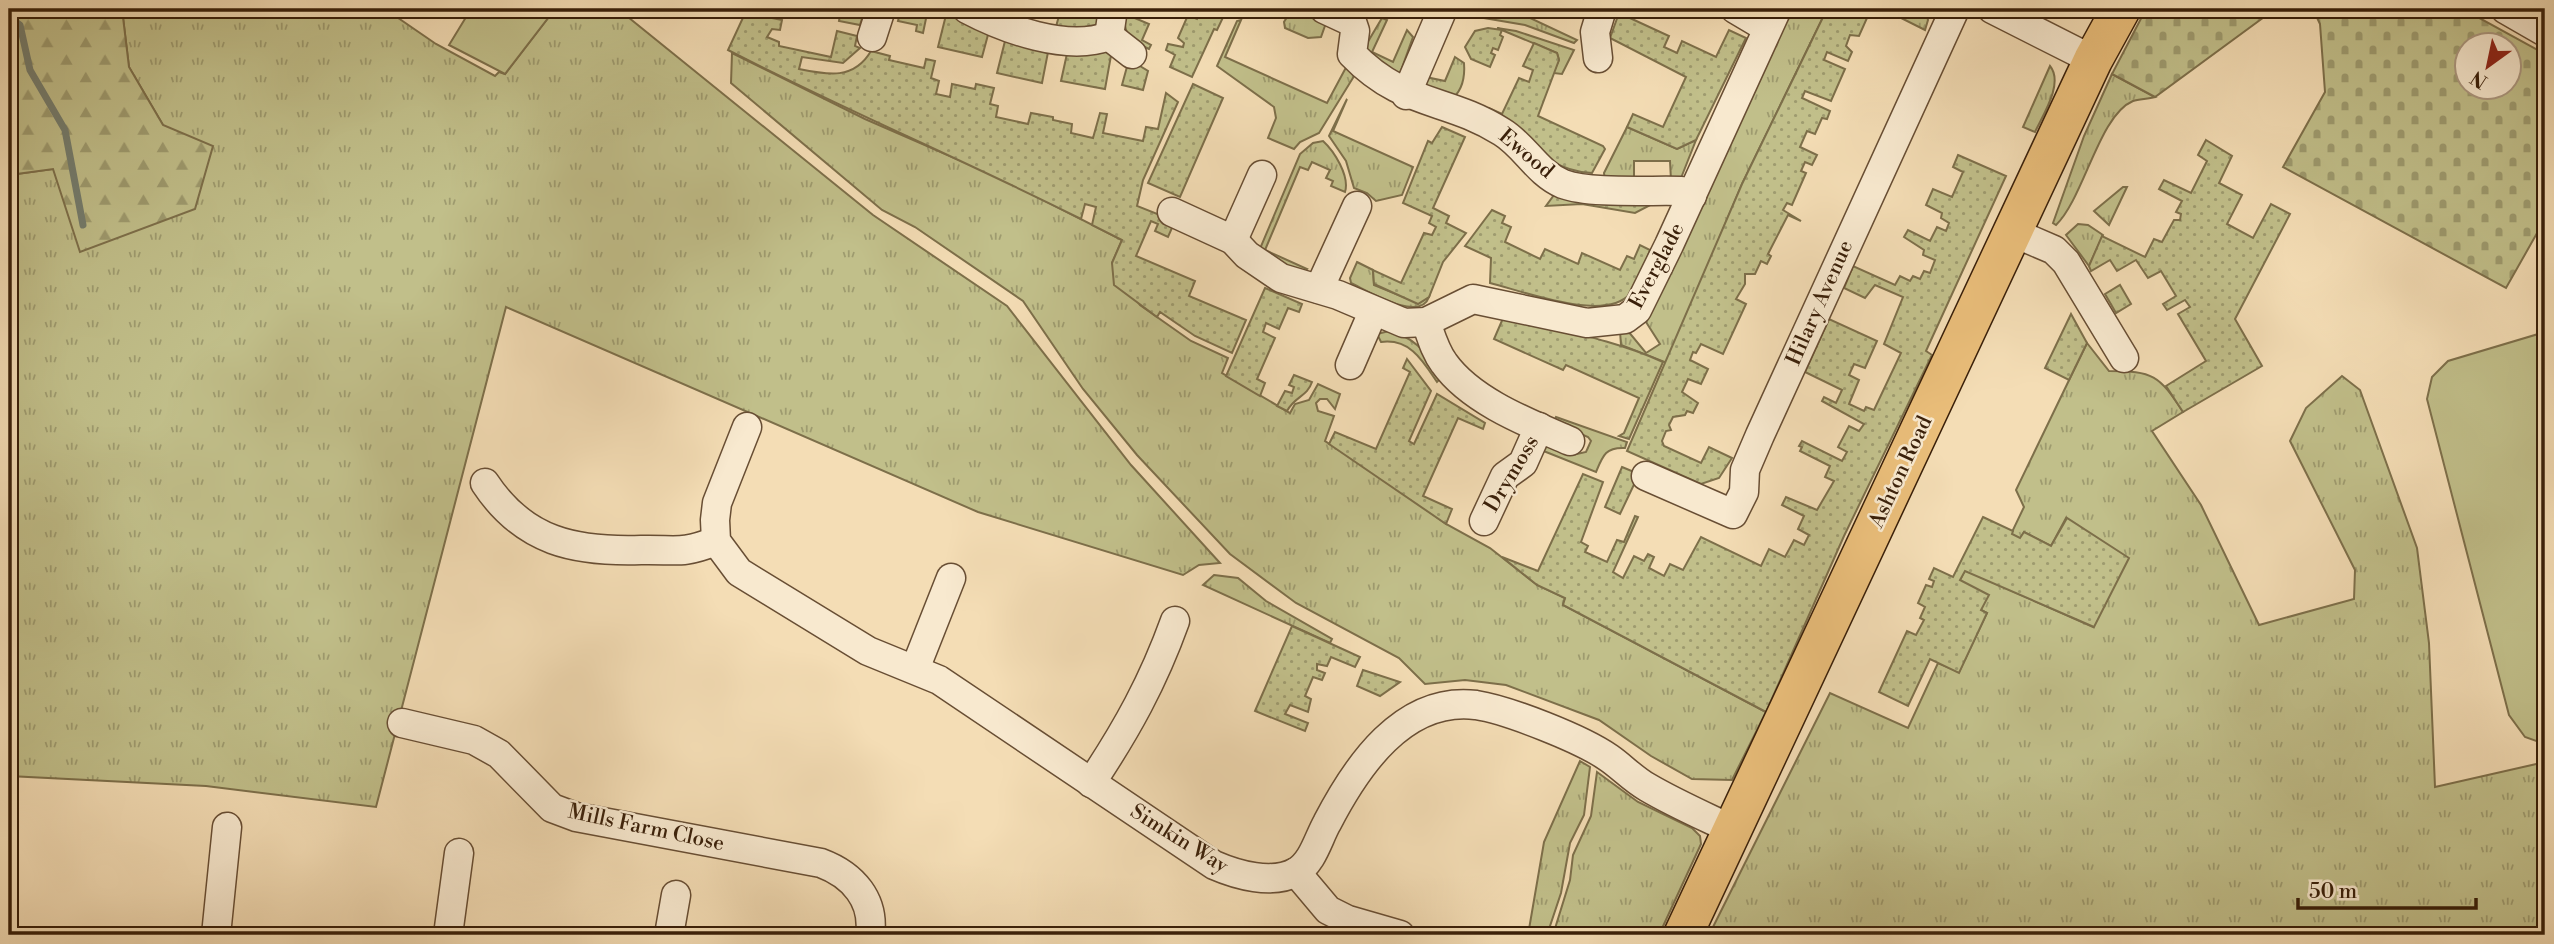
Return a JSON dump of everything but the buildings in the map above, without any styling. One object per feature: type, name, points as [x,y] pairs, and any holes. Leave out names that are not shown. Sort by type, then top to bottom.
[{"type":"highway","name":"Ashton Road","points":[[1683,935],[2093,60],[2121,9]]},
{"type":"street","points":[[872,37],[881,9]]},
{"type":"street","points":[[967,9],[998,25],[1024,33],[1083,41],[1111,22],[1132,54]]},
{"type":"street","name":"Ewood","points":[[1324,9],[1352,22],[1355,31],[1352,54],[1368,71],[1406,94],[1467,115],[1504,133],[1539,169],[1564,184],[1681,191],[1692,196]]},
{"type":"street","points":[[1598,58],[1595,32],[1602,9]]},
{"type":"street","points":[[1735,9],[1772,19]]},
{"type":"street","name":"Hilary Avenue","points":[[1646,476],[1733,514],[1744,492],[1745,470],[1760,435],[1955,9]]},
{"type":"street","points":[[1992,9],[2093,60]]},
{"type":"street","points":[[2505,9],[2545,32]]},
{"type":"street","points":[[1406,94],[1442,11]]},
{"type":"street","name":"Everglade","points":[[1426,322],[1473,299],[1587,323],[1625,319],[1637,310],[1772,19]]},
{"type":"street","points":[[1233,240],[1262,174]]},
{"type":"street","points":[[1318,289],[1357,206]]},
{"type":"street","points":[[1172,212],[1233,240],[1270,272],[1293,284],[1318,289],[1404,323],[1426,322]]},
{"type":"street","points":[[2012,232],[2054,250],[2066,262],[2124,358]]},
{"type":"street","points":[[1350,365],[1373,312]]},
{"type":"street","name":"Drymoss","points":[[1426,322],[1438,353],[1457,377],[1490,401],[1570,441]]},
{"type":"street","points":[[485,483],[503,519],[571,547],[600,552],[645,550],[670,553],[691,550],[716,541],[717,503],[744,470],[747,427]]},
{"type":"street","name":"Drymoss","points":[[1484,521],[1505,477],[1522,463],[1539,427]]},
{"type":"street","name":"Simkin Way","points":[[716,541],[740,572],[868,652],[915,668],[939,680],[1214,864],[1231,872],[1278,877],[1296,872]]},
{"type":"street","points":[[915,668],[929,604],[951,578]]},
{"type":"street","points":[[1091,783],[1131,723],[1151,664],[1175,621]]},
{"type":"street","points":[[1396,935],[1348,920],[1328,910],[1296,872],[1312,854],[1343,793],[1366,759],[1384,739],[1431,710],[1453,705],[1489,709],[1575,741],[1612,759],[1645,786],[1733,830]]},
{"type":"street","name":"Mills Farm Close","points":[[402,723],[474,740],[499,754],[552,807],[576,817],[821,863],[837,869],[864,896],[870,910],[870,935]]},
{"type":"street","points":[[216,935],[227,827]]},
{"type":"street","points":[[448,935],[459,853]]},
{"type":"street","points":[[669,935],[676,895]]},
{"type":"green space","points":[[9,9],[122,9],[129,67],[163,125],[213,146],[195,209],[80,252],[53,169],[9,175]]},
{"type":"green space","points":[[122,9],[385,9],[436,44],[495,76],[499,72],[505,74],[555,9],[618,9],[873,215],[1007,306],[1131,465],[1220,563],[1199,565],[1183,575],[978,512],[506,307],[376,807],[206,786],[9,776],[9,175],[53,169],[163,125],[129,67]]},
{"type":"green space","points":[[471,9],[555,9],[505,74],[449,45]]},
{"type":"green space","points":[[747,9],[763,9],[762,16],[782,20],[780,30],[772,29],[767,37],[779,42],[779,46],[831,57],[837,31],[857,36],[855,46],[860,48],[843,63],[802,57],[799,69],[830,74],[848,71],[857,67],[871,51],[890,56],[889,60],[924,68],[926,59],[935,61],[931,78],[939,81],[936,94],[950,97],[952,84],[975,89],[976,84],[994,88],[990,104],[998,106],[996,117],[1028,124],[1031,113],[1053,117],[1053,120],[1072,124],[1071,133],[1093,138],[1100,113],[1107,114],[1103,133],[1143,141],[1146,127],[1158,129],[1166,93],[1178,102],[1143,180],[1137,206],[1175,221],[1168,237],[1155,231],[1158,224],[1151,221],[1136,256],[1195,281],[1189,296],[1246,320],[1232,353],[1195,336],[1160,312],[1157,317],[1114,285],[1112,263],[1122,240],[1092,225],[1096,207],[1085,204],[1081,219],[728,50]]},
{"type":"green space","points":[[841,9],[865,9],[860,25],[839,21]]},
{"type":"green space","points":[[901,9],[928,9],[923,33],[916,31],[917,25],[898,21]]},
{"type":"green space","points":[[1061,9],[1101,9],[1096,29],[1055,30]]},
{"type":"green space","points":[[1202,9],[1227,9],[1217,30],[1214,29],[1192,77],[1170,67],[1175,55],[1166,50],[1168,44],[1183,47],[1184,43],[1178,38],[1188,15],[1197,19]]},
{"type":"green space","points":[[1292,9],[1301,9],[1327,20],[1321,37],[1308,38],[1285,28],[1284,22]]},
{"type":"green space","points":[[1472,9],[1511,9],[1577,40],[1574,43],[1525,25],[1484,18]]},
{"type":"green space","points":[[1792,9],[1827,9],[1742,184],[1667,363],[1621,345],[1620,331],[1628,331],[1646,353],[1660,344],[1646,322]]},
{"type":"green space","points":[[1827,9],[1871,9],[1859,36],[1850,35],[1846,46],[1852,52],[1848,61],[1827,52],[1824,60],[1845,69],[1831,101],[1805,91],[1802,98],[1830,111],[1827,119],[1822,118],[1815,134],[1807,131],[1800,147],[1817,155],[1812,165],[1805,162],[1801,171],[1806,173],[1792,205],[1787,203],[1783,210],[1801,221],[1788,215],[1768,254],[1771,256],[1767,264],[1761,261],[1755,274],[1745,274],[1745,284],[1736,299],[1746,304],[1723,354],[1701,344],[1696,353],[1693,352],[1690,360],[1708,369],[1701,384],[1688,379],[1682,392],[1698,403],[1693,413],[1687,411],[1685,415],[1673,417],[1669,425],[1671,430],[1666,431],[1662,441],[1664,446],[1701,463],[1709,447],[1732,458],[1719,478],[1701,484],[1627,451],[1742,184]]},
{"type":"green space","points":[[1893,9],[1925,9],[1928,20],[1925,30],[1897,16]]},
{"type":"green space","points":[[2146,9],[2275,9],[2155,97],[2112,74]]},
{"type":"green space","points":[[2313,9],[2463,9],[2505,32],[2452,32],[2452,102],[2522,102],[2522,41],[2545,54],[2545,219],[2506,288],[2283,167],[2325,92],[2320,24]]},
{"type":"green space","points":[[951,10],[989,31],[982,57],[938,47],[946,15]]},
{"type":"green space","points":[[1619,13],[1669,36],[1664,47],[1677,53],[1682,41],[1716,57],[1729,30],[1746,38],[1696,140],[1677,149],[1627,127],[1633,114],[1663,127],[1686,77],[1610,38]]},
{"type":"green space","points":[[1130,16],[1149,24],[1142,40],[1151,45],[1149,49],[1134,41],[1128,34],[1125,18]]},
{"type":"green space","points":[[1382,18],[1387,20],[1372,52],[1393,62],[1407,30],[1413,37],[1399,76],[1371,68],[1366,45]]},
{"type":"green space","points":[[1241,20],[1225,57],[1327,103],[1350,60],[1356,73],[1319,133],[1300,142],[1294,149],[1268,138],[1276,118],[1274,107],[1217,66],[1237,21]]},
{"type":"green space","points":[[1488,28],[1502,30],[1500,35],[1503,37],[1498,50],[1493,48],[1491,53],[1495,55],[1490,67],[1471,59],[1465,47],[1475,31]]},
{"type":"green space","points":[[1497,28],[1516,31],[1574,50],[1562,74],[1553,73],[1559,60],[1557,53]]},
{"type":"green space","points":[[1006,37],[1049,47],[1042,83],[997,73]]},
{"type":"green space","points":[[1534,43],[1557,53],[1559,60],[1538,116],[1603,146],[1605,149],[1592,173],[1563,167],[1549,160],[1485,116],[1489,108],[1502,114],[1519,78],[1529,82],[1533,70],[1523,66]]},
{"type":"green space","points":[[1068,49],[1112,50],[1105,89],[1061,81]]},
{"type":"green space","points":[[732,53],[865,119],[996,176],[1122,240],[1112,263],[1140,305],[1191,341],[1228,358],[1222,373],[1290,413],[1295,404],[1309,400],[1318,384],[1340,394],[1335,409],[1327,399],[1320,399],[1316,403],[1318,411],[1334,416],[1325,441],[1390,483],[1446,524],[1490,548],[1537,585],[1565,598],[1563,605],[1766,712],[1732,780],[1692,779],[1651,756],[1599,720],[1506,685],[1465,680],[1425,684],[1399,658],[1296,603],[1230,554],[1137,455],[1083,389],[1023,301],[915,227],[882,210],[731,83]]},
{"type":"green space","points":[[1455,57],[1464,63],[1464,73],[1461,86],[1453,98],[1418,91],[1421,76],[1445,81]]},
{"type":"green space","points":[[1128,63],[1135,63],[1148,71],[1143,90],[1122,85]]},
{"type":"green space","points":[[2050,66],[2054,73],[2054,90],[2035,132],[2023,127]]},
{"type":"green space","points":[[2112,74],[2155,97],[2133,101],[2121,109],[2101,139],[2075,196],[2056,225],[2053,223],[2084,136]]},
{"type":"green space","points":[[1193,84],[1223,98],[1180,197],[1148,183]]},
{"type":"green space","points":[[1347,99],[1333,131],[1413,167],[1402,195],[1376,201],[1367,193],[1354,188],[1346,161],[1329,136]]},
{"type":"green space","points":[[1442,127],[1465,137],[1433,208],[1449,216],[1446,223],[1466,233],[1443,262],[1429,297],[1418,304],[1374,284],[1373,270],[1401,283],[1424,233],[1432,235],[1436,227],[1429,223],[1432,216],[1403,203],[1428,141],[1432,143]]},
{"type":"green space","points":[[1627,127],[1677,149],[1696,140],[1681,178],[1671,180],[1670,161],[1634,161],[1634,180],[1605,181],[1604,173]]},
{"type":"green space","points":[[2206,140],[2232,156],[2219,183],[2242,195],[2227,224],[2253,238],[2271,204],[2290,214],[2235,319],[2262,366],[2183,412],[2166,386],[2206,361],[2178,314],[2190,307],[2185,300],[2167,310],[2163,304],[2176,296],[2161,271],[2148,278],[2136,260],[2117,271],[2110,260],[2091,271],[2089,266],[2102,236],[2145,257],[2154,239],[2162,242],[2174,220],[2180,220],[2181,214],[2176,212],[2182,201],[2159,189],[2164,180],[2191,193],[2207,161],[2198,155]]},
{"type":"green space","points":[[1323,141],[1343,171],[1345,192],[1331,186],[1333,181],[1326,178],[1330,170],[1312,162],[1308,170],[1300,167],[1265,250],[1307,269],[1299,275],[1259,251],[1300,154],[1313,143]]},
{"type":"green space","points":[[1958,155],[2006,176],[1926,351],[1932,355],[1844,536],[1766,712],[1563,605],[1565,598],[1537,585],[1502,557],[1538,571],[1583,474],[1603,482],[1581,542],[1588,546],[1585,552],[1607,562],[1617,540],[1624,542],[1635,516],[1638,517],[1613,572],[1623,578],[1634,556],[1644,561],[1648,554],[1654,557],[1649,568],[1664,576],[1670,564],[1683,570],[1701,537],[1761,566],[1769,549],[1785,557],[1794,540],[1804,545],[1809,535],[1798,529],[1804,516],[1782,505],[1786,497],[1817,510],[1834,481],[1825,477],[1830,466],[1800,451],[1802,447],[1799,446],[1802,441],[1842,461],[1847,452],[1838,447],[1849,426],[1859,431],[1864,424],[1822,401],[1824,397],[1836,403],[1842,390],[1805,372],[1829,319],[1877,341],[1865,368],[1854,364],[1849,375],[1859,380],[1849,404],[1864,411],[1866,407],[1874,410],[1901,353],[1884,344],[1903,297],[1875,285],[1865,298],[1844,288],[1853,266],[1895,285],[1900,276],[1910,281],[1913,276],[1920,279],[1924,271],[1930,273],[1935,260],[1923,255],[1924,250],[1904,237],[1908,230],[1930,241],[1937,227],[1946,231],[1949,223],[1941,218],[1942,213],[1926,205],[1933,189],[1952,197],[1963,172],[1953,167]]},
{"type":"green space","points":[[2123,187],[2127,187],[2109,225],[2094,211]]},
{"type":"green space","points":[[1554,195],[1660,200],[1635,213],[1582,204],[1546,206]]},
{"type":"green space","points":[[1492,210],[1505,216],[1502,223],[1511,227],[1505,242],[1540,259],[1545,249],[1578,264],[1582,253],[1620,270],[1627,256],[1634,259],[1640,245],[1650,250],[1634,289],[1618,302],[1602,306],[1583,305],[1542,298],[1490,283],[1491,258],[1465,246]]},
{"type":"green space","points":[[2078,224],[2088,225],[2103,235],[2089,266],[2066,235]]},
{"type":"green space","points":[[1357,262],[1373,270],[1374,285],[1418,303],[1429,297],[1424,304],[1415,307],[1393,303],[1369,292],[1351,283],[1350,278]]},
{"type":"green space","points":[[2120,285],[2131,304],[2116,313],[2105,294]]},
{"type":"green space","points":[[1265,288],[1302,304],[1299,312],[1288,308],[1279,329],[1266,323],[1263,332],[1275,338],[1257,379],[1265,383],[1260,396],[1226,376]]},
{"type":"green space","points":[[2071,314],[2087,343],[2069,380],[2045,368]]},
{"type":"green space","points":[[1504,316],[1605,341],[1663,362],[1629,439],[1619,436],[1624,433],[1639,398],[1566,365],[1563,370],[1494,339]]},
{"type":"green space","points":[[1389,331],[1414,342],[1443,376],[1437,382],[1421,359],[1408,347],[1381,342],[1377,334]]},
{"type":"green space","points":[[2545,332],[2545,744],[2525,737],[2509,715],[2427,399],[2432,377],[2448,361]]},
{"type":"green space","points":[[2087,343],[2109,371],[2145,374],[2161,383],[2183,412],[2152,431],[2201,505],[2259,625],[2354,599],[2355,570],[2290,441],[2306,408],[2342,376],[2360,390],[2417,548],[2429,643],[2435,787],[2545,762],[2545,935],[1709,935],[1830,693],[1908,728],[1938,663],[1959,672],[1987,613],[1981,610],[1960,580],[1965,570],[2093,627],[2066,518],[2051,546],[2024,532],[2020,539],[2011,534],[2024,507],[2016,490]]},
{"type":"green space","points":[[1407,359],[1431,391],[1409,441],[1414,444],[1437,394],[1485,423],[1483,429],[1458,418],[1423,496],[1452,509],[1446,524],[1329,444],[1335,432],[1376,449],[1410,372],[1403,368]]},
{"type":"green space","points":[[1294,375],[1312,382],[1287,411],[1277,406],[1285,391],[1292,393],[1294,387],[1289,385]]},
{"type":"green space","points":[[1556,417],[1627,442],[1625,448],[1606,453],[1596,472],[1541,450],[1549,445],[1577,454],[1586,452],[1591,441],[1588,437],[1554,422]]},
{"type":"green space","points":[[1622,467],[1639,474],[1620,514],[1605,507]]},
{"type":"green space","points":[[1983,517],[2013,531],[2012,534],[2020,538],[2024,532],[2051,546],[2067,518],[2129,558],[2094,627],[1965,571],[1960,580],[1989,595],[1981,610],[1987,613],[1959,673],[1930,659],[1908,706],[1879,692],[1907,631],[1916,635],[1924,620],[1920,618],[1925,607],[1918,603],[1926,585],[1932,587],[1934,581],[1929,579],[1934,568],[1953,577]]},
{"type":"green space","points":[[1214,575],[1238,578],[1266,601],[1332,639],[1330,643],[1203,585]]},
{"type":"green space","points":[[1292,626],[1360,657],[1355,667],[1331,657],[1327,666],[1317,664],[1317,670],[1325,673],[1322,680],[1313,677],[1305,696],[1311,699],[1308,712],[1290,705],[1285,714],[1308,723],[1305,731],[1255,711]]},
{"type":"green space","points":[[1363,670],[1400,682],[1380,696],[1357,686]]},
{"type":"green space","points":[[1580,761],[1590,767],[1584,815],[1570,843],[1561,893],[1547,935],[1528,935],[1544,842]]},
{"type":"green space","points":[[1597,772],[1638,802],[1692,828],[1700,836],[1701,844],[1659,935],[1553,935],[1570,880],[1573,855],[1591,816]]},
{"type":"waterway","points":[[9,17],[20,25],[30,70],[65,130],[83,225]]}]
